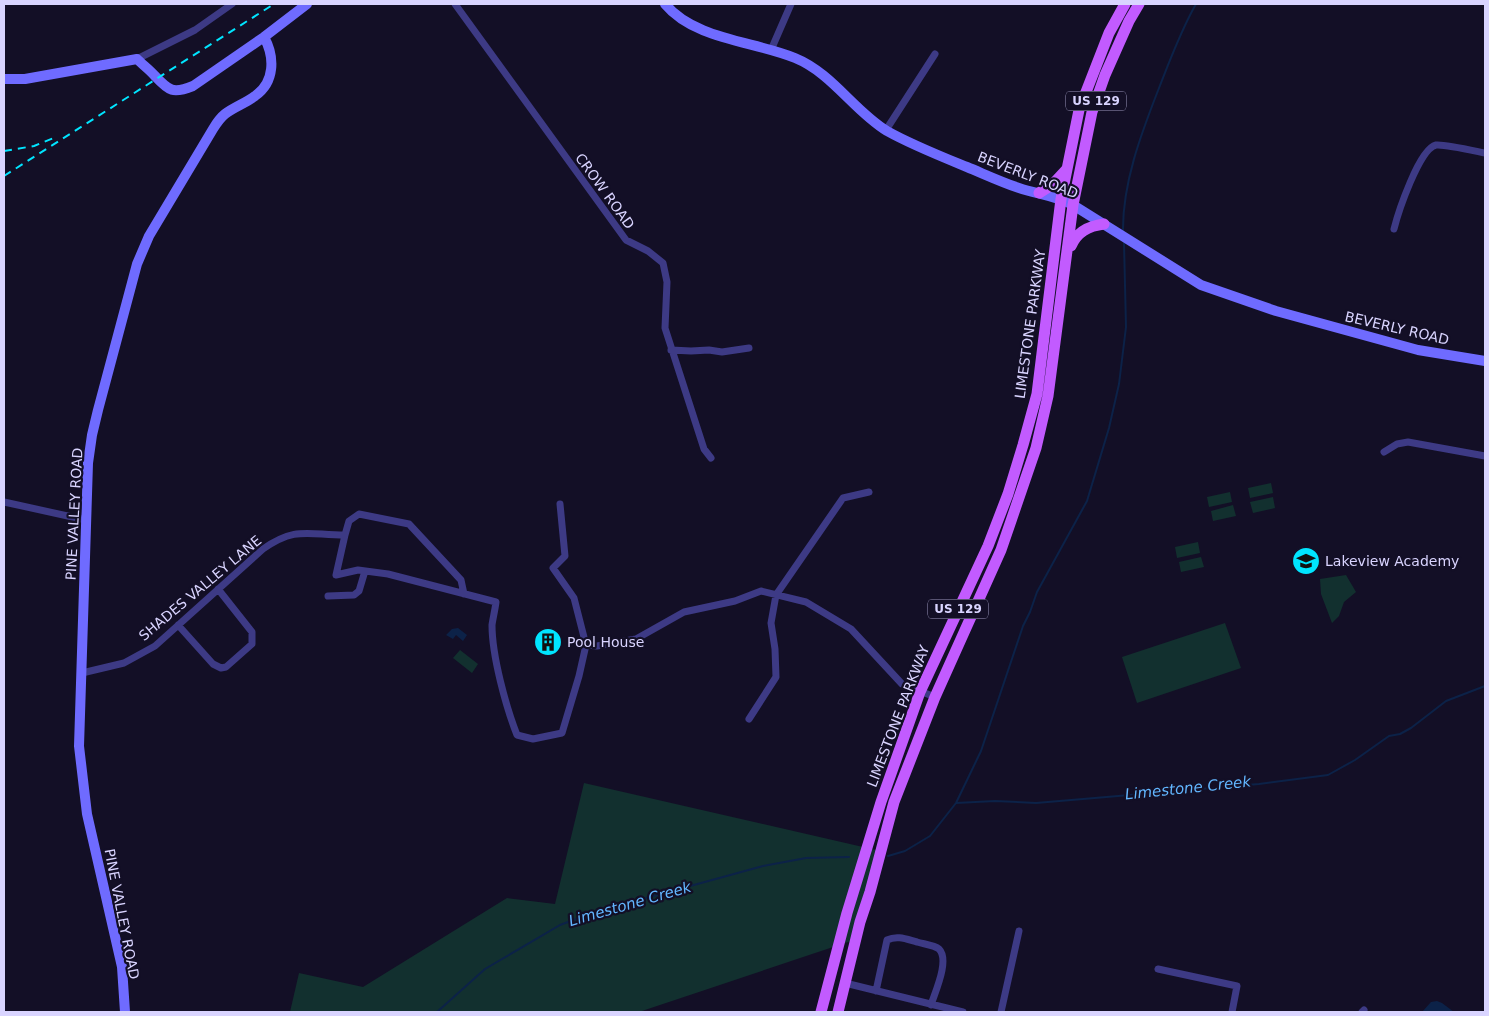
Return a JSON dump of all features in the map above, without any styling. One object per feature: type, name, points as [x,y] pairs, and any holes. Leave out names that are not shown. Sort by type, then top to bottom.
[{"type":"main road","name":"LIMESTONE PARKWAY","points":[[821,1012],[862,863],[881,802],[920,692],[988,546],[1008,494],[1023,445],[1037,394],[1061,199],[1079,110],[1109,33],[1125,4]]},
{"type":"main road","name":"LIMESTONE PARKWAY","points":[[838,1012],[860,922],[894,802],[935,696],[1001,550],[1036,448],[1048,396],[1073,205],[1092,112],[1104,75],[1139,4]]},
{"type":"main road","points":[[1039,193],[1053,184],[1067,168]]},
{"type":"main road","points":[[1067,255],[1078,234],[1094,225],[1104,224]]},
{"type":"main road","points":[[830,979],[845,983]]},
{"type":"street","points":[[4,79],[25,79],[137,59],[195,30],[232,4]]},
{"type":"street","points":[[137,59],[164,87],[174,91],[183,90],[193,86],[308,4]]},
{"type":"street","name":"CROW ROAD","points":[[455,4],[626,240],[648,251],[663,263],[667,282],[665,328],[704,449],[711,458]]},
{"type":"street","name":"BEVERLY ROAD","points":[[665,4],[677,17],[686,23],[725,37],[796,58],[812,68],[886,130],[948,159],[1019,188],[1061,199],[1201,285],[1276,311],[1410,348],[1485,361]]},
{"type":"street","points":[[771,50],[791,4]]},
{"type":"street","name":"PINE VALLEY ROAD","points":[[125,1012],[122,967],[86,804],[79,746],[88,463],[92,436],[137,264],[149,236],[213,129],[224,115],[255,97],[270,80],[272,65],[270,49],[264,37]]},
{"type":"street","points":[[886,130],[935,54]]},
{"type":"street","points":[[1394,230],[1398,210],[1428,149],[1437,145],[1485,153]]},
{"type":"street","points":[[671,350],[722,352],[749,348]]},
{"type":"street","points":[[1384,452],[1397,444],[1408,442],[1485,456]]},
{"type":"street","points":[[749,720],[776,677],[776,650],[771,623],[776,595],[843,498],[869,492]]},
{"type":"street","points":[[4,502],[86,520]]},
{"type":"street","points":[[464,594],[461,580],[410,524],[359,514],[350,521],[336,575],[358,570],[388,574],[464,594],[496,602],[492,624],[494,650],[510,718],[517,735],[534,739],[562,732],[586,645],[574,598],[553,568],[565,556],[560,504]]},
{"type":"street","name":"SHADES VALLEY LANE","points":[[82,673],[124,663],[155,646],[262,549],[278,539],[310,532],[345,536]]},
{"type":"street","points":[[328,596],[354,594],[359,591],[365,571]]},
{"type":"street","points":[[178,625],[213,664],[221,668],[226,667],[252,644],[252,632],[218,589]]},
{"type":"street","points":[[586,645],[597,646],[636,639],[684,612],[735,601],[761,591],[806,602],[851,628],[902,684],[935,696]]},
{"type":"street","points":[[1001,1012],[1019,931]]},
{"type":"street","points":[[876,991],[887,940],[896,937],[934,946],[940,950],[943,957],[943,966],[931,1005]]},
{"type":"street","points":[[1158,968],[1237,986],[1232,1012]]},
{"type":"street","points":[[845,983],[963,1012]]},
{"type":"green space","points":[[1271,483],[1273,493],[1250,498],[1248,488]]},
{"type":"green space","points":[[1230,492],[1232,502],[1209,507],[1207,497]]},
{"type":"green space","points":[[1273,497],[1275,508],[1253,513],[1250,502]]},
{"type":"green space","points":[[1233,505],[1236,516],[1213,521],[1211,511]]},
{"type":"green space","points":[[1198,542],[1200,553],[1177,558],[1175,547]]},
{"type":"green space","points":[[1201,557],[1204,567],[1181,572],[1179,562]]},
{"type":"green space","points":[[1346,575],[1356,592],[1344,602],[1339,616],[1332,623],[1321,594],[1320,579]]},
{"type":"green space","points":[[1225,623],[1241,668],[1137,703],[1122,657]]},
{"type":"green space","points":[[460,650],[478,664],[472,673],[453,658]]},
{"type":"green space","points":[[584,783],[876,850],[854,940],[639,1012],[290,1012],[299,973],[363,987],[507,898],[555,904]]},
{"type":"water","points":[[458,628],[467,635],[463,641],[456,635],[453,639],[446,635],[452,629]]},
{"type":"water","points":[[1437,1001],[1454,1012],[1422,1012],[1431,1002]]},
{"type":"waterway","points":[[1123,233],[1129,178],[1139,141],[1176,45],[1196,4]]},
{"type":"waterway","points":[[888,856],[905,851],[930,836],[956,803],[981,751],[1023,626],[1037,592],[1087,501],[1109,428],[1119,384],[1126,327],[1124,243]]},
{"type":"waterway","name":"Limestone Creek","points":[[956,803],[995,801],[1036,803],[1259,784],[1328,775],[1355,760],[1389,736],[1400,734],[1411,728],[1446,701],[1485,686]]},
{"type":"waterway","name":"Limestone Creek","points":[[437,1012],[485,969],[560,925],[592,913],[763,866],[806,858],[849,857]]},
{"type":"railway","points":[[4,176],[274,4]]},
{"type":"railway","points":[[4,151],[34,146],[56,137]]},
{"type":"place","name":"Lakeview Academy","points":[[1306,561]]},
{"type":"place","name":"Pool House","points":[[548,642]]}]
